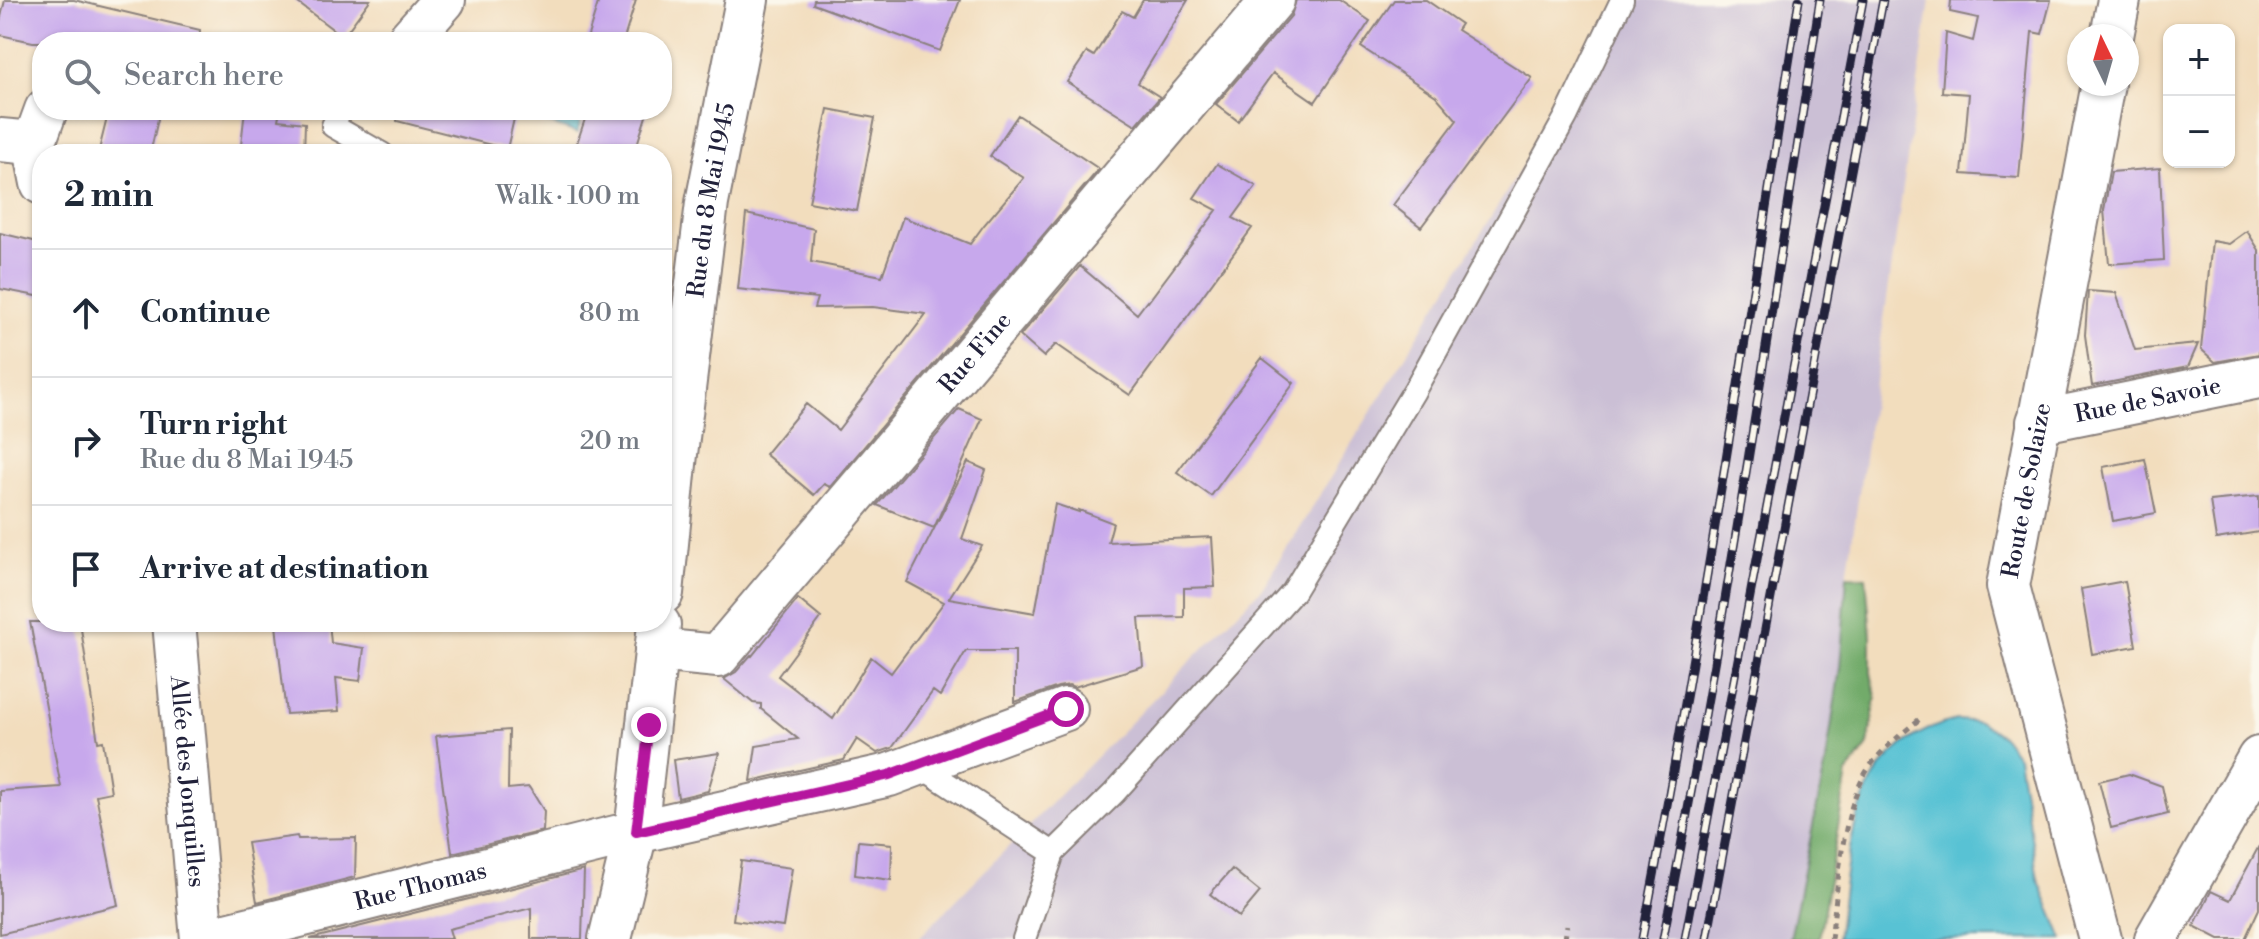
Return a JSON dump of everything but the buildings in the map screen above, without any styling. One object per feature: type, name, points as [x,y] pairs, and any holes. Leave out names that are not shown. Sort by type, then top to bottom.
[{"type":"street","points":[[416,32],[444,0]]},
{"type":"street","name":"Rue du 8 Mai 1945","points":[[672,497],[707,203],[747,0]]},
{"type":"street","name":"Rue Fine","points":[[658,636],[718,656],[1273,0]]},
{"type":"street","points":[[2114,24],[2119,0]]},
{"type":"street","name":"Route de Solaize","points":[[2100,939],[2008,586],[2101,96]]},
{"type":"street","name":"Rue de Savoie","points":[[2038,422],[2259,377]]},
{"type":"street","name":"Allée des Jonquilles","points":[[175,632],[204,939]]},
{"type":"street","points":[[610,939],[636,832],[658,636]]},
{"type":"street","name":"Rue Thomas","points":[[204,939],[636,832],[889,775],[1066,709]]},
{"type":"street","points":[[2156,939],[2259,758]]},
{"type":"lane","points":[[1024,939],[1053,853],[1114,793],[1293,592],[1422,377],[1566,117],[1622,0]]},
{"type":"lane","points":[[336,120],[333,126],[364,144]]},
{"type":"lane","points":[[917,764],[1053,853]]},
{"type":"path","points":[[1831,939],[1847,820],[1862,777],[1888,746],[1922,717]]},
{"type":"path","points":[[1565,939],[1567,925]]},
{"type":"shaded area","points":[[1625,0],[1930,0],[1847,576],[1840,668],[1826,762],[1790,939],[918,939],[1263,587]]},
{"type":"green space","points":[[1847,576],[1866,577],[1871,673],[1876,697],[1868,745],[1847,774],[1819,939],[1790,939],[1826,762],[1840,668]]},
{"type":"water","points":[[540,120],[581,120],[577,133]]},
{"type":"water","points":[[1957,720],[1980,722],[2003,737],[2018,757],[2038,879],[2063,939],[1837,939],[1852,836],[1861,805],[1875,776],[1894,752],[1921,733]]},
{"type":"railway","points":[[1642,939],[1705,587],[1799,0]]},
{"type":"railway","points":[[1663,939],[1727,588],[1820,0]]},
{"type":"railway","points":[[1685,939],[1863,0]]},
{"type":"railway","points":[[1707,939],[1883,0]]},
{"type":"route","points":[[649,725],[636,832],[889,775],[1066,709]]}]
